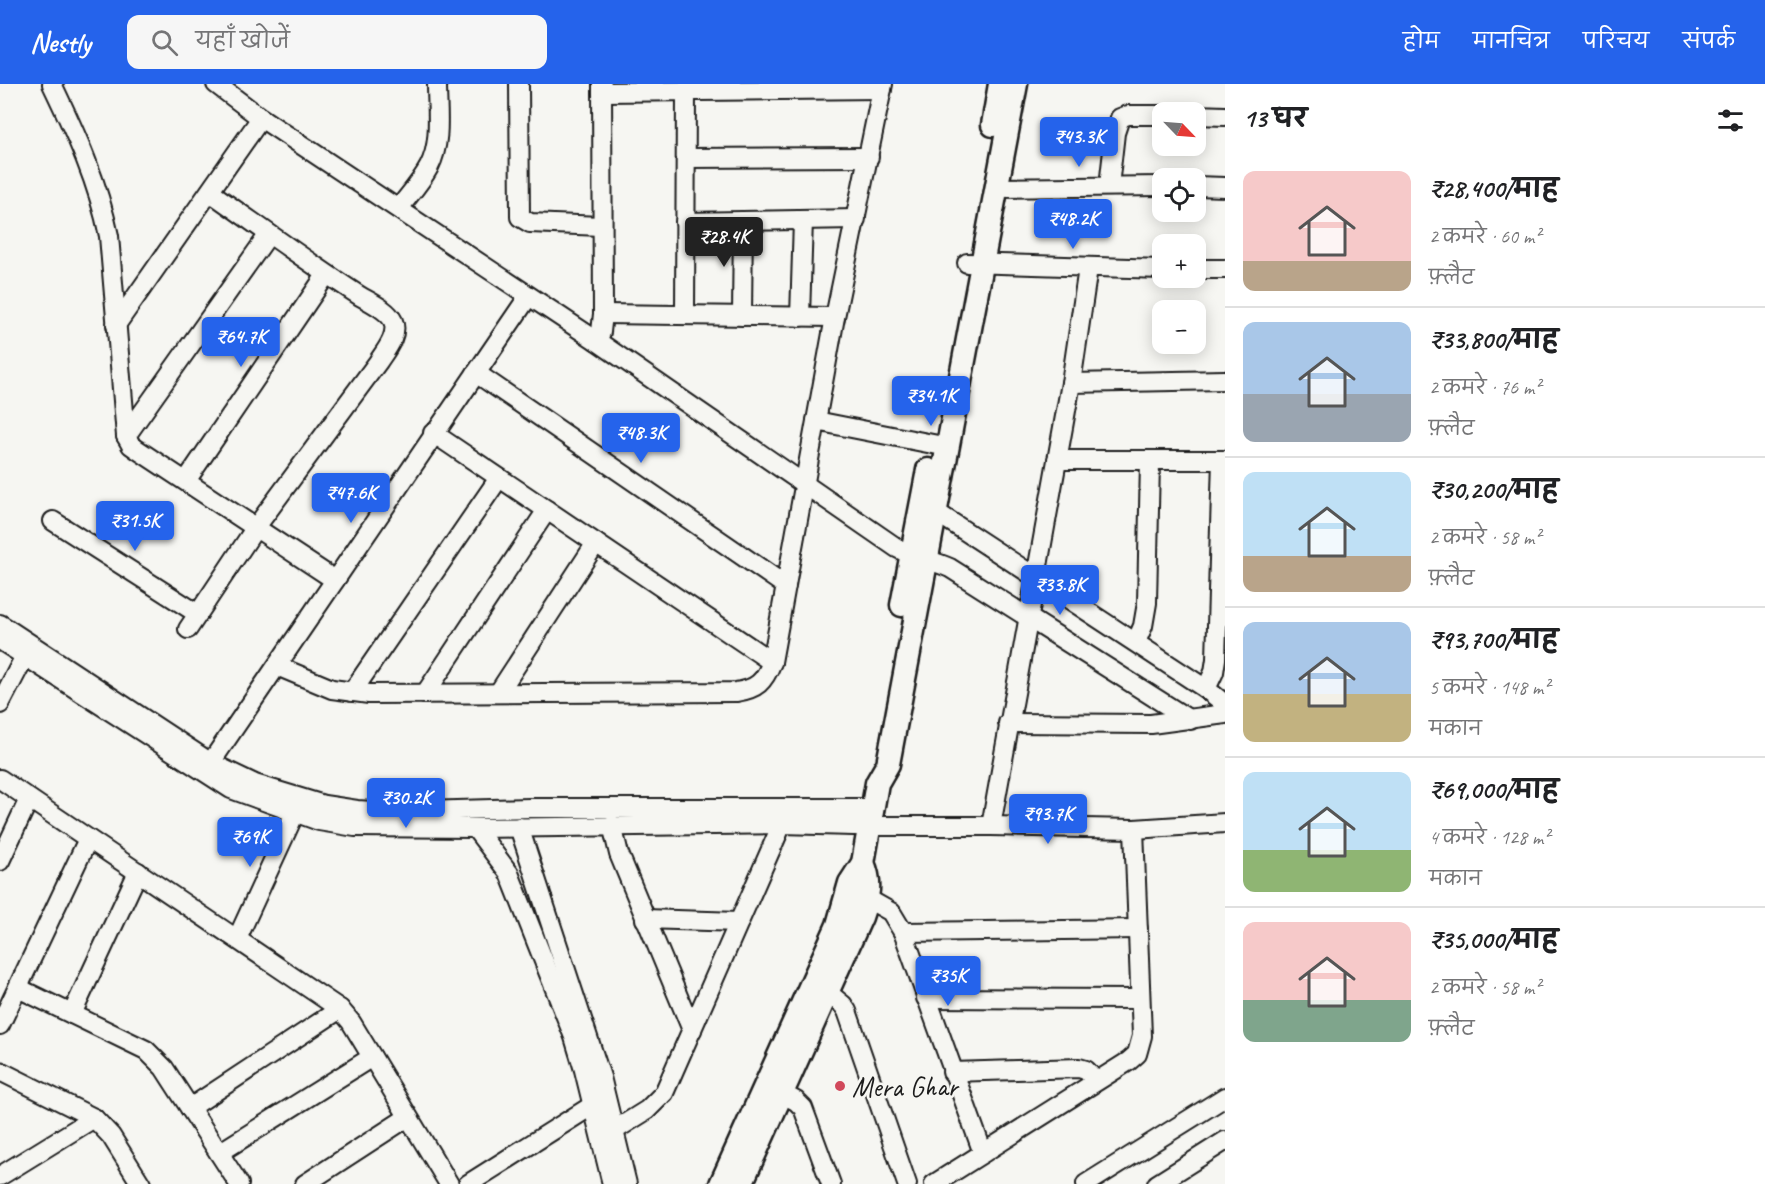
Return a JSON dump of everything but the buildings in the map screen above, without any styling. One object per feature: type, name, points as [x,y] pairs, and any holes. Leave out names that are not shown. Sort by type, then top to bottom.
[{"type":"main road","points":[[721,1184],[838,925],[850,883],[863,862],[877,783],[873,764],[919,558],[941,446],[974,264],[1000,84]]},
{"type":"main road","points":[[974,264],[997,188],[1016,84]]},
{"type":"main road","points":[[741,1184],[868,899],[869,881],[863,862]]},
{"type":"street","points":[[52,84],[90,166],[109,236],[126,436],[131,445],[335,580]]},
{"type":"street","points":[[216,84],[261,118],[597,341],[886,541],[919,558],[950,568],[1190,720]]},
{"type":"street","points":[[399,208],[422,178],[435,152],[437,84]]},
{"type":"street","points":[[519,84],[520,217],[530,224],[601,225]]},
{"type":"street","points":[[277,666],[332,689],[369,694],[736,692],[750,690],[761,682],[772,662],[835,317],[882,86],[686,90],[602,88],[603,314],[601,332],[597,341]]},
{"type":"street","points":[[685,315],[686,90]]},
{"type":"street","points":[[1109,186],[1115,133],[1120,118],[1128,115],[1152,115]]},
{"type":"street","points":[[1206,115],[1225,116]]},
{"type":"street","points":[[116,325],[261,118]]},
{"type":"street","points":[[686,158],[869,157]]},
{"type":"street","points":[[997,188],[1152,186]]},
{"type":"street","points":[[1206,186],[1225,187]]},
{"type":"street","points":[[188,629],[256,527],[378,362],[392,339],[394,324],[392,317],[210,192]]},
{"type":"street","points":[[686,222],[856,219]]},
{"type":"street","points":[[800,317],[803,220]]},
{"type":"street","points":[[742,316],[743,221]]},
{"type":"street","points":[[126,436],[269,234]]},
{"type":"street","points":[[974,264],[1152,269]]},
{"type":"street","points":[[991,826],[1071,383],[1088,268]]},
{"type":"street","points":[[1206,269],[1225,269]]},
{"type":"street","points":[[186,482],[327,274]]},
{"type":"street","points":[[207,768],[433,433],[528,297]]},
{"type":"street","points":[[603,314],[835,317]]},
{"type":"street","points":[[476,373],[786,586]]},
{"type":"street","points":[[1071,383],[1225,380]]},
{"type":"street","points":[[816,421],[941,446]]},
{"type":"street","points":[[433,433],[772,662]]},
{"type":"street","points":[[1057,460],[1150,462],[1223,460],[1216,658],[1214,672],[1206,689]]},
{"type":"street","points":[[1136,642],[1143,626],[1147,603],[1150,462]]},
{"type":"street","points":[[352,692],[499,478]]},
{"type":"street","points":[[928,509],[1136,642],[1225,704]]},
{"type":"street","points":[[424,694],[547,510]]},
{"type":"street","points":[[53,521],[198,614]]},
{"type":"street","points":[[499,692],[596,543]]},
{"type":"street","points":[[0,624],[207,768],[231,789],[319,821],[355,826],[500,828],[782,824],[871,818]]},
{"type":"street","points":[[0,640],[207,768],[324,805],[357,810],[389,812],[499,809],[871,818],[991,826],[1134,829],[1225,823]]},
{"type":"street","points":[[0,704],[25,656]]},
{"type":"street","points":[[1008,723],[1151,724],[1225,714]]},
{"type":"street","points":[[0,779],[340,1010],[351,1022],[449,1184]]},
{"type":"street","points":[[0,861],[29,799]]},
{"type":"street","points":[[499,809],[500,828]]},
{"type":"street","points":[[237,939],[295,813]]},
{"type":"street","points":[[615,1130],[647,1110],[664,1093],[782,824]]},
{"type":"street","points":[[612,825],[619,854],[692,1030]]},
{"type":"street","points":[[519,827],[602,1077],[627,1184]]},
{"type":"street","points":[[475,828],[509,873],[574,1037],[612,1184]]},
{"type":"street","points":[[933,1184],[1137,1054],[1142,1036],[1134,829]]},
{"type":"street","points":[[0,1025],[88,839]]},
{"type":"street","points":[[72,1014],[138,872]]},
{"type":"street","points":[[868,899],[891,912],[903,932],[983,1153]]},
{"type":"street","points":[[645,919],[739,922]]},
{"type":"street","points":[[903,932],[1138,929]]},
{"type":"street","points":[[18,988],[146,1050],[164,1068],[238,1184]]},
{"type":"street","points":[[826,991],[843,1005],[846,1011],[907,1184]]},
{"type":"street","points":[[926,998],[1140,999]]},
{"type":"street","points":[[190,1108],[340,1010]]},
{"type":"street","points":[[219,1153],[372,1057]]},
{"type":"street","points":[[952,1072],[1079,1068],[1086,1070],[1096,1082]]},
{"type":"street","points":[[0,1071],[94,1118],[111,1136],[141,1184]]},
{"type":"street","points":[[781,1093],[796,1101],[803,1108],[831,1184]]},
{"type":"street","points":[[1086,1184],[1225,1097]]},
{"type":"street","points":[[468,1184],[593,1105]]},
{"type":"street","points":[[305,1184],[408,1117]]},
{"type":"street","points":[[0,1176],[94,1118]]},
{"type":"street","points":[[1157,1184],[1225,1141]]},
{"type":"place","name":"Mera Ghar","points":[[840,1086]]}]
